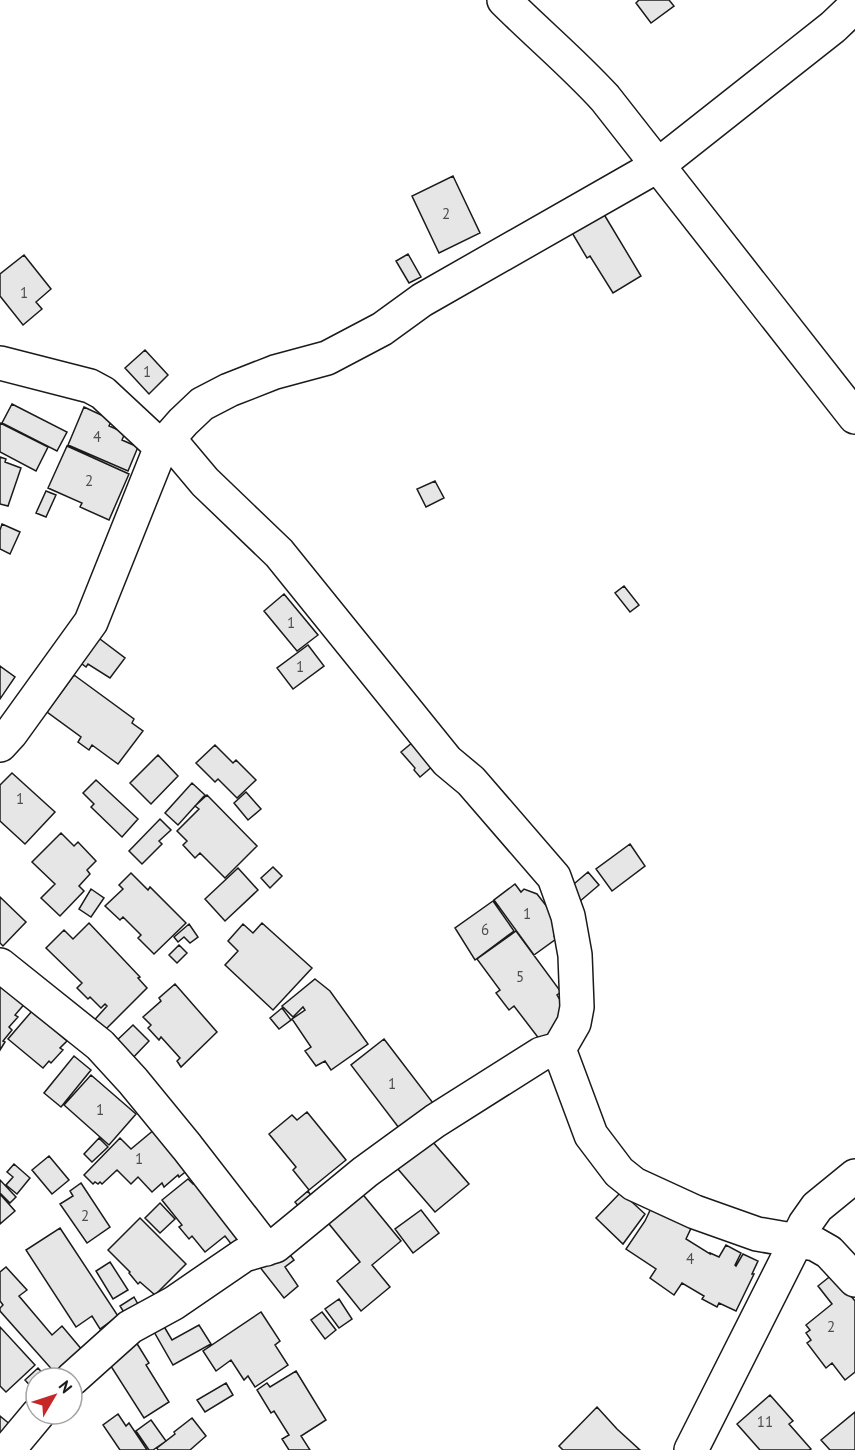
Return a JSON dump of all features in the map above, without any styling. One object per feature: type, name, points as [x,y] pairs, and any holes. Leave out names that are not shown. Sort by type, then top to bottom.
[{"type":"street","points":[[504,0],[581,72],[605,98],[855,417]]},
{"type":"street","points":[[0,745],[91,622],[164,443],[202,404],[229,390],[275,372],[327,358],[382,329],[423,300],[657,166],[833,27],[855,6]]},
{"type":"street","points":[[0,363],[90,386],[103,393],[164,443],[279,553],[447,761],[471,781],[554,877],[568,916],[575,956],[577,1007],[574,1023],[559,1049],[541,1054],[435,1121],[365,1172],[275,1246],[244,1255],[174,1303],[130,1327],[84,1367]]},
{"type":"street","points":[[0,965],[100,1045],[133,1080],[266,1249]]},
{"type":"street","points":[[559,1049],[591,1135],[618,1172],[634,1184],[695,1212],[757,1234],[815,1244],[830,1252],[855,1280]]},
{"type":"street","points":[[691,1450],[805,1224],[817,1207],[855,1176]]},
{"type":"street","points":[[8,1450],[29,1426]]},
{"type":"building","points":[[639,0],[669,0],[674,6],[651,23],[636,3]]},
{"type":"building","points":[[453,176],[480,233],[439,253],[412,196]]},
{"type":"building","points":[[602,211],[641,276],[613,293],[590,256],[587,258],[571,231]]},
{"type":"building","points":[[408,254],[421,277],[409,283],[396,261]]},
{"type":"building","points":[[24,255],[51,289],[36,302],[42,309],[23,325],[0,296],[0,274]]},
{"type":"building","points":[[145,350],[168,375],[149,394],[125,368]]},
{"type":"building","points":[[12,404],[67,432],[57,451],[2,423]]},
{"type":"building","points":[[84,407],[112,420],[109,426],[125,433],[122,440],[138,447],[128,471],[68,445]]},
{"type":"building","points":[[0,423],[48,447],[36,471],[0,452]]},
{"type":"building","points":[[67,446],[129,474],[109,520],[80,507],[82,503],[48,488]]},
{"type":"building","points":[[0,457],[6,459],[5,462],[21,468],[8,506],[0,504]]},
{"type":"building","points":[[435,481],[444,498],[426,507],[417,489]]},
{"type":"building","points":[[46,491],[56,495],[46,517],[36,513]]},
{"type":"building","points":[[2,524],[20,532],[10,554],[0,549]]},
{"type":"building","points":[[624,586],[639,605],[630,612],[615,593]]},
{"type":"building","points":[[284,594],[318,635],[297,651],[264,611]]},
{"type":"building","points":[[92,633],[125,658],[110,678],[88,664],[86,667],[73,657]]},
{"type":"building","points":[[308,645],[324,666],[293,689],[277,668]]},
{"type":"building","points":[[0,666],[15,677],[0,699]]},
{"type":"building","points":[[74,675],[134,719],[132,723],[143,731],[118,764],[92,745],[89,750],[78,742],[81,737],[47,712]]},
{"type":"building","points":[[413,742],[434,765],[420,777],[401,752]]},
{"type":"building","points":[[215,745],[233,763],[236,760],[256,780],[237,798],[218,779],[215,782],[196,763]]},
{"type":"building","points":[[158,755],[178,776],[151,804],[130,783]]},
{"type":"building","points":[[12,773],[55,812],[25,844],[0,821],[0,785]]},
{"type":"building","points":[[96,780],[138,819],[122,837],[91,807],[94,804],[83,793]]},
{"type":"building","points":[[192,783],[205,795],[178,825],[165,813]]},
{"type":"building","points":[[246,792],[261,809],[248,820],[234,803]]},
{"type":"building","points":[[207,795],[257,846],[225,878],[200,853],[195,858],[183,845],[187,841],[177,831],[199,809],[195,806]]},
{"type":"building","points":[[160,819],[171,830],[159,841],[162,844],[142,864],[129,851]]},
{"type":"building","points":[[61,833],[74,846],[78,842],[96,861],[87,870],[90,874],[79,886],[84,891],[60,916],[41,898],[55,884],[32,862]]},
{"type":"building","points":[[630,844],[645,866],[612,891],[596,869]]},
{"type":"building","points":[[273,867],[282,876],[270,888],[261,878]]},
{"type":"building","points":[[238,868],[258,890],[225,921],[205,899]]},
{"type":"building","points":[[588,872],[599,885],[579,902],[568,889]]},
{"type":"building","points":[[131,873],[148,890],[150,887],[186,923],[154,954],[138,938],[141,935],[123,917],[120,920],[105,906],[123,889],[119,885]]},
{"type":"building","points":[[515,884],[521,892],[524,889],[537,894],[548,908],[552,920],[556,939],[534,955],[494,900]]},
{"type":"building","points":[[91,889],[104,898],[91,917],[79,909]]},
{"type":"building","points":[[0,897],[26,922],[3,946],[0,943]]},
{"type":"building","points":[[493,901],[514,931],[475,960],[455,928]]},
{"type":"building","points":[[89,923],[140,977],[138,978],[147,988],[99,1036],[89,1026],[107,1006],[105,1004],[101,1008],[90,997],[88,999],[77,988],[82,983],[46,948],[64,930],[73,939]]},
{"type":"building","points":[[262,923],[312,968],[273,1010],[225,965],[238,951],[228,941],[243,924],[253,933]]},
{"type":"building","points":[[189,924],[198,937],[190,943],[184,937],[178,942],[174,937]]},
{"type":"building","points":[[516,931],[561,992],[557,995],[562,1003],[561,1018],[551,1033],[540,1040],[514,1006],[509,1010],[496,993],[500,990],[477,959]]},
{"type":"building","points":[[179,945],[187,953],[177,963],[169,955]]},
{"type":"building","points":[[0,978],[27,1001],[15,1015],[18,1017],[9,1027],[12,1030],[3,1041],[5,1042],[0,1050]]},
{"type":"building","points":[[315,979],[330,991],[368,1044],[331,1070],[325,1061],[316,1066],[305,1051],[311,1047],[292,1019],[305,1010],[303,1007],[293,1017],[282,1006]]},
{"type":"building","points":[[175,984],[217,1032],[181,1067],[177,1061],[180,1058],[161,1037],[159,1040],[148,1028],[151,1025],[143,1017]]},
{"type":"building","points":[[282,1008],[291,1020],[279,1029],[270,1018]]},
{"type":"building","points":[[32,1011],[67,1041],[60,1048],[63,1050],[43,1068],[8,1039]]},
{"type":"building","points":[[133,1025],[149,1041],[128,1063],[111,1046]]},
{"type":"building","points":[[384,1039],[433,1103],[399,1128],[351,1065]]},
{"type":"building","points":[[74,1056],[91,1070],[61,1107],[44,1093]]},
{"type":"building","points":[[91,1075],[136,1114],[109,1145],[64,1105]]},
{"type":"building","points":[[307,1112],[346,1160],[309,1190],[293,1170],[296,1167],[269,1134],[292,1115],[297,1120]]},
{"type":"building","points":[[155,1129],[189,1169],[164,1187],[162,1183],[152,1192],[138,1177],[131,1184],[117,1170],[102,1184],[95,1182],[93,1184],[84,1175],[120,1138],[131,1149]]},
{"type":"building","points":[[426,1134],[469,1184],[435,1212],[391,1161]]},
{"type":"building","points":[[99,1138],[108,1147],[92,1162],[84,1154]]},
{"type":"building","points":[[49,1156],[69,1180],[52,1194],[32,1170]]},
{"type":"building","points":[[14,1164],[30,1178],[17,1194],[6,1185],[13,1177],[7,1172]]},
{"type":"building","points":[[188,1179],[193,1184],[197,1180],[240,1238],[232,1245],[225,1236],[205,1252],[192,1236],[189,1239],[179,1227],[182,1225],[162,1200]]},
{"type":"building","points":[[0,1180],[16,1197],[10,1203],[0,1193]]},
{"type":"building","points":[[81,1183],[110,1227],[87,1243],[60,1204],[73,1196],[70,1191]]},
{"type":"building","points":[[308,1191],[313,1199],[301,1209],[295,1202]]},
{"type":"building","points":[[360,1191],[401,1241],[372,1265],[390,1287],[361,1311],[337,1281],[360,1262],[325,1219]]},
{"type":"building","points":[[621,1192],[645,1214],[623,1244],[596,1218]]},
{"type":"building","points":[[0,1194],[15,1211],[0,1224]]},
{"type":"building","points":[[160,1203],[175,1219],[160,1233],[145,1218]]},
{"type":"building","points":[[653,1204],[693,1224],[686,1239],[710,1254],[719,1257],[726,1245],[741,1253],[736,1266],[743,1254],[758,1261],[736,1311],[719,1303],[717,1307],[702,1299],[704,1296],[682,1283],[674,1295],[650,1278],[656,1269],[626,1249],[645,1221]]},
{"type":"building","points":[[421,1210],[439,1233],[413,1253],[395,1229]]},
{"type":"building","points":[[140,1218],[186,1264],[155,1295],[140,1282],[138,1284],[130,1272],[108,1250]]},
{"type":"building","points":[[60,1228],[118,1316],[100,1329],[92,1316],[76,1327],[26,1250]]},
{"type":"building","points":[[284,1247],[294,1260],[285,1267],[298,1286],[284,1298],[259,1266]]},
{"type":"building","points":[[110,1262],[128,1290],[113,1299],[96,1271]]},
{"type":"building","points":[[6,1267],[27,1290],[19,1296],[52,1335],[62,1326],[83,1351],[65,1366],[49,1366],[0,1311],[3,1305],[0,1301],[0,1272]]},
{"type":"building","points":[[833,1274],[855,1301],[855,1372],[845,1380],[832,1363],[826,1368],[807,1343],[811,1340],[806,1333],[810,1330],[806,1325],[832,1304],[818,1286]]},
{"type":"building","points":[[134,1297],[139,1306],[125,1314],[120,1306]]},
{"type":"building","points":[[339,1299],[352,1319],[339,1328],[325,1309]]},
{"type":"building","points":[[261,1312],[280,1341],[275,1345],[288,1365],[255,1387],[248,1376],[244,1380],[231,1360],[216,1371],[203,1351]]},
{"type":"building","points":[[322,1312],[336,1330],[325,1339],[311,1320]]},
{"type":"building","points":[[159,1318],[172,1340],[199,1325],[211,1344],[173,1365],[149,1323]]},
{"type":"building","points":[[0,1327],[35,1365],[24,1366],[24,1375],[6,1392],[0,1386]]},
{"type":"building","points":[[136,1342],[149,1363],[146,1365],[169,1402],[144,1418],[107,1360]]},
{"type":"building","points":[[296,1371],[326,1420],[301,1436],[310,1450],[289,1450],[282,1439],[289,1435],[274,1411],[271,1413],[257,1390],[267,1383],[270,1387]]},
{"type":"building","points":[[226,1383],[233,1395],[205,1412],[197,1400]]},
{"type":"building","points":[[770,1395],[793,1421],[789,1424],[811,1449],[760,1450],[737,1424]]},
{"type":"building","points":[[597,1407],[640,1450],[563,1450],[559,1446]]},
{"type":"building","points":[[855,1412],[855,1450],[830,1450],[821,1440]]},
{"type":"building","points":[[118,1414],[126,1426],[129,1423],[147,1450],[120,1450],[103,1425]]},
{"type":"building","points":[[0,1416],[11,1425],[0,1439]]},
{"type":"building","points":[[192,1418],[206,1436],[190,1450],[158,1450],[157,1448],[175,1434],[174,1432]]},
{"type":"building","points":[[151,1420],[166,1441],[153,1450],[149,1450],[136,1431]]}]
